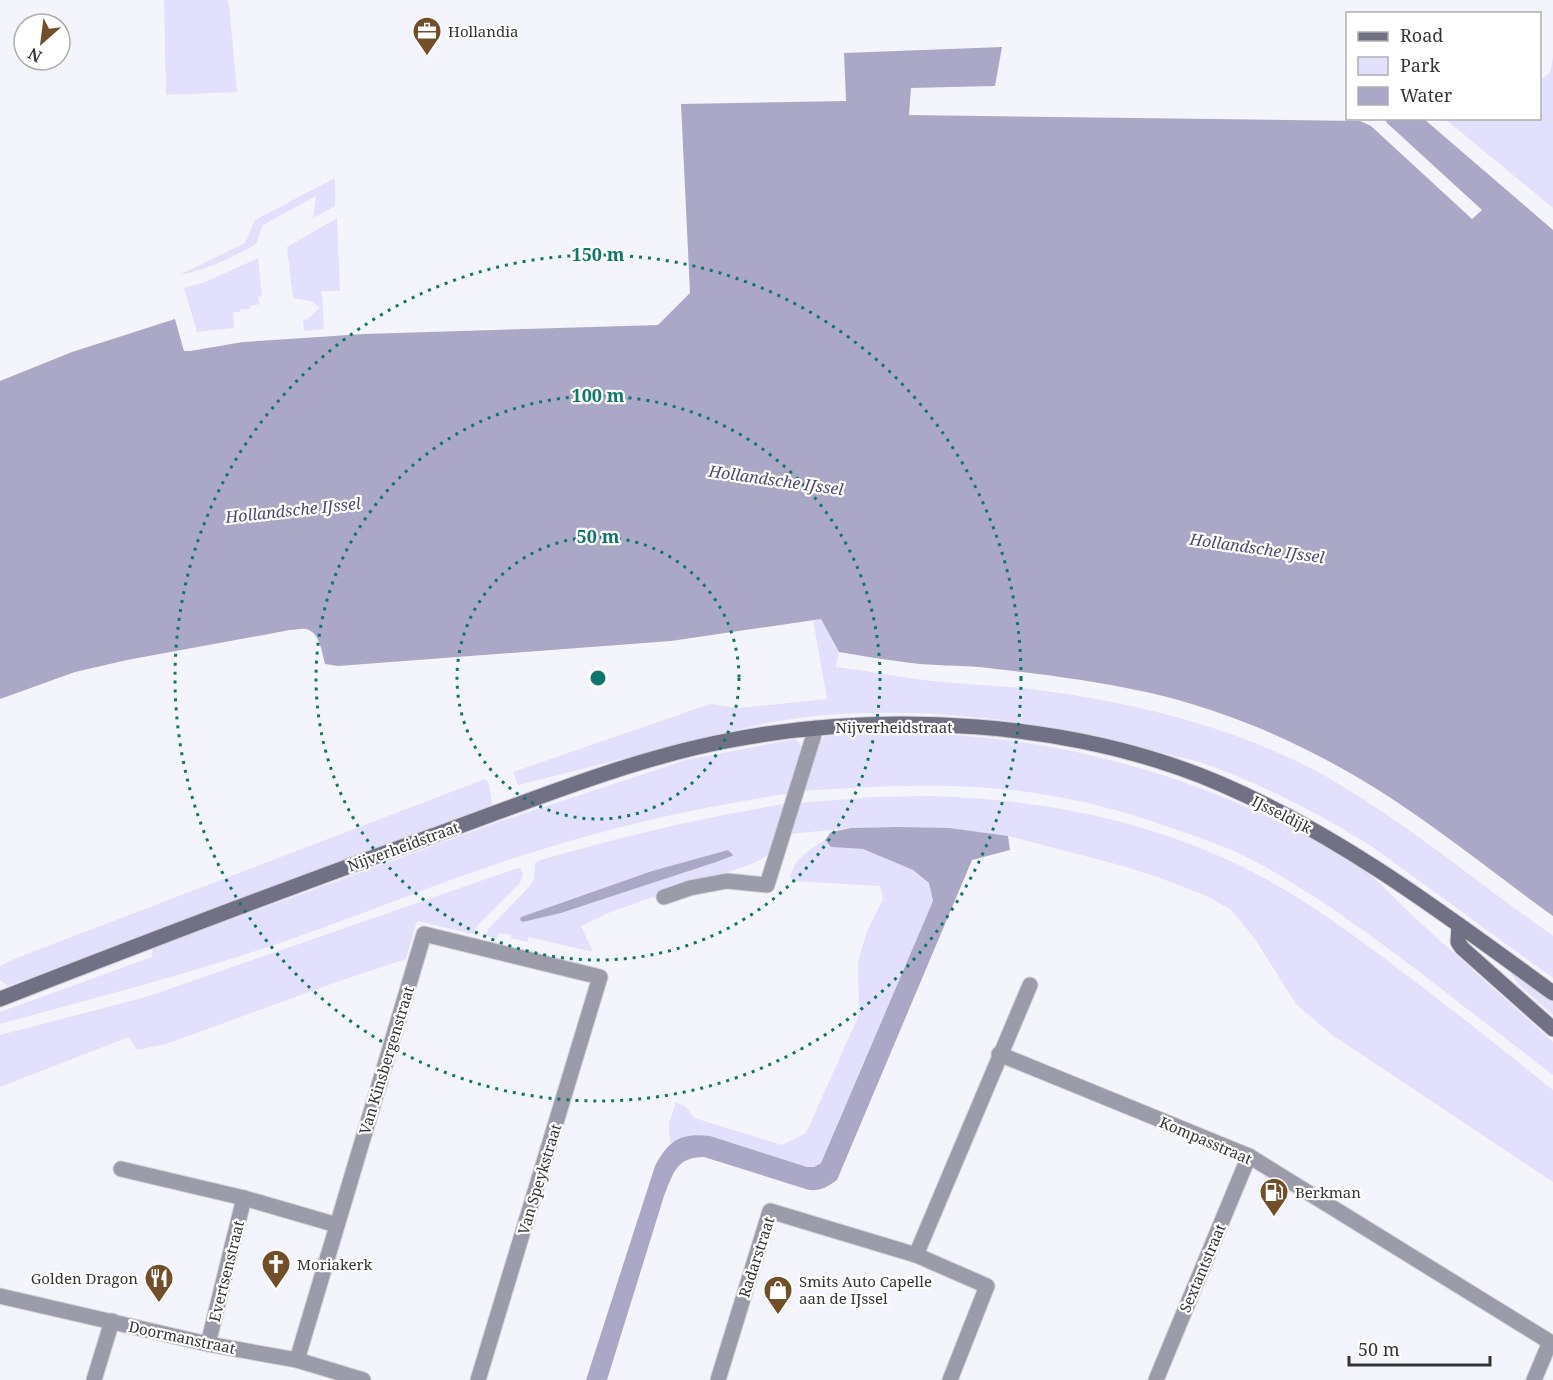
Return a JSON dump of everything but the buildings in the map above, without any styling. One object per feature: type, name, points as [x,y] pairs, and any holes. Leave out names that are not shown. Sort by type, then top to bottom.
[{"type":"street","name":"Nijverheidstraat","points":[[0,999],[340,869],[675,753],[724,741],[816,728],[894,724],[971,727]]},
{"type":"street","name":"IJsseldijk","points":[[971,727],[1083,742],[1153,760],[1218,782],[1336,842],[1459,925],[1553,993]]},
{"type":"street","name":"Nijverheidstraat","points":[[664,897],[690,888],[727,880],[767,885],[816,728]]},
{"type":"street","points":[[1459,925],[1458,942],[1462,948],[1553,1029]]},
{"type":"street","name":"Van Kinsbergenstraat","points":[[297,1360],[424,934],[600,977]]},
{"type":"street","name":"Van Speykstraat","points":[[478,1380],[600,977]]},
{"type":"street","points":[[950,1380],[987,1286],[916,1255],[1030,985]]},
{"type":"street","name":"Kompasstraat","points":[[999,1054],[1249,1156],[1550,1342],[1534,1380]]},
{"type":"street","name":"Sextantstraat","points":[[1156,1380],[1249,1156]]},
{"type":"street","points":[[121,1169],[244,1198],[337,1224]]},
{"type":"street","name":"Evertsenstraat","points":[[208,1344],[244,1198]]},
{"type":"street","name":"Radarstraat","points":[[718,1380],[770,1210],[916,1255]]},
{"type":"street","name":"Doormanstraat","points":[[0,1296],[208,1344],[297,1360],[363,1380]]},
{"type":"street","points":[[94,1380],[112,1321]]},
{"type":"green space","points":[[164,0],[227,0],[237,92],[166,95]]},
{"type":"green space","points":[[1553,57],[1553,208],[1446,120],[1541,120],[1541,80],[1550,72]]},
{"type":"green space","points":[[335,178],[335,206],[313,218],[316,196],[263,225],[256,244],[219,263],[179,275],[245,243],[255,220]]},
{"type":"green space","points":[[337,218],[340,291],[322,291],[324,329],[304,331],[303,320],[308,319],[320,307],[310,301],[293,298],[287,247]]},
{"type":"green space","points":[[258,258],[262,296],[258,297],[260,304],[250,306],[250,309],[241,309],[240,312],[233,312],[234,328],[197,332],[184,288],[205,282]]},
{"type":"green space","points":[[821,619],[839,652],[836,667],[930,681],[1015,687],[1112,702],[1187,720],[1294,760],[1327,777],[1386,814],[1553,936],[1553,978],[1374,848],[1293,802],[1230,773],[1202,763],[1075,732],[951,715],[868,713],[827,715],[732,731],[518,785],[513,772],[710,704],[739,708],[827,699],[813,620]]},
{"type":"green space","points":[[904,733],[999,739],[1046,746],[1139,768],[1229,800],[1318,842],[1351,860],[1368,873],[1553,1042],[1553,1075],[1409,964],[1333,909],[1274,872],[1210,842],[1100,806],[1044,794],[940,786],[802,791],[819,741],[826,736]]},
{"type":"green space","points":[[795,739],[800,744],[802,757],[793,793],[725,804],[592,834],[463,876],[237,957],[0,1024],[0,1012],[152,957],[153,948],[504,820],[686,760]]},
{"type":"green space","points":[[485,779],[489,785],[493,810],[8,986],[0,980],[0,966],[19,957]]},
{"type":"green space","points":[[929,796],[1051,807],[1130,824],[1207,851],[1285,890],[1378,954],[1553,1090],[1553,1182],[1332,1035],[1296,1004],[1255,939],[1231,910],[1209,897],[1123,866],[1008,836],[897,827],[851,828],[789,834],[799,803],[875,797]]},
{"type":"green space","points":[[790,803],[774,846],[764,857],[739,869],[667,886],[667,892],[611,912],[581,926],[593,952],[529,937],[527,942],[499,933],[497,938],[485,936],[489,928],[531,885],[534,879],[535,863],[540,860],[664,828]],"holes":[[[728,850],[732,856],[561,913],[523,922],[521,917],[652,871]]]},
{"type":"green space","points":[[825,840],[831,847],[863,849],[913,870],[929,883],[933,901],[821,1163],[814,1167],[807,1167],[710,1136],[681,1138],[670,1144],[669,1124],[676,1102],[686,1107],[694,1118],[782,1145],[806,1133],[859,1015],[858,962],[867,931],[883,899],[880,886],[793,881],[790,877],[795,865],[808,851]]},
{"type":"green space","points":[[518,868],[523,874],[520,883],[477,926],[473,934],[417,921],[406,959],[166,1044],[137,1050],[129,1037],[0,1087],[0,1035],[146,997]]},
{"type":"green space","points":[[1508,969],[1553,1002],[1553,1015],[1518,984]]},
{"type":"water","name":"Hollandsche IJssel","points":[[1002,47],[995,86],[911,88],[909,115],[1360,121],[1371,126],[1472,219],[1482,210],[1386,120],[1425,120],[1553,230],[1553,916],[1441,833],[1372,786],[1291,742],[1234,718],[1176,699],[1105,684],[1042,674],[979,667],[928,665],[839,652],[821,619],[671,641],[338,666],[325,664],[317,638],[311,631],[300,629],[127,660],[75,672],[0,699],[0,381],[72,352],[175,319],[184,351],[243,342],[364,334],[658,325],[690,293],[681,104],[846,101],[844,53]]},
{"type":"water","points":[[851,828],[949,828],[1008,836],[1010,850],[972,860],[837,1180],[824,1188],[809,1190],[704,1157],[687,1160],[681,1164],[673,1174],[664,1196],[607,1380],[586,1380],[655,1166],[671,1144],[683,1137],[710,1136],[807,1167],[814,1167],[821,1163],[933,901],[929,883],[913,870],[863,849],[831,847],[825,840],[831,832]]},
{"type":"water","points":[[728,850],[733,855],[716,862],[561,913],[523,922],[520,920],[521,917],[652,871]]},
{"type":"place","name":"Hollandia","points":[[427,56]]},
{"type":"place","name":"Berkman","points":[[1274,1218]]},
{"type":"place","name":"Moriakerk","points":[[276,1290]]},
{"type":"place","name":"Golden Dragon","points":[[159,1304]]},
{"type":"place","name":"Smits Auto Capelle aan de IJssel","points":[[778,1316]]}]
